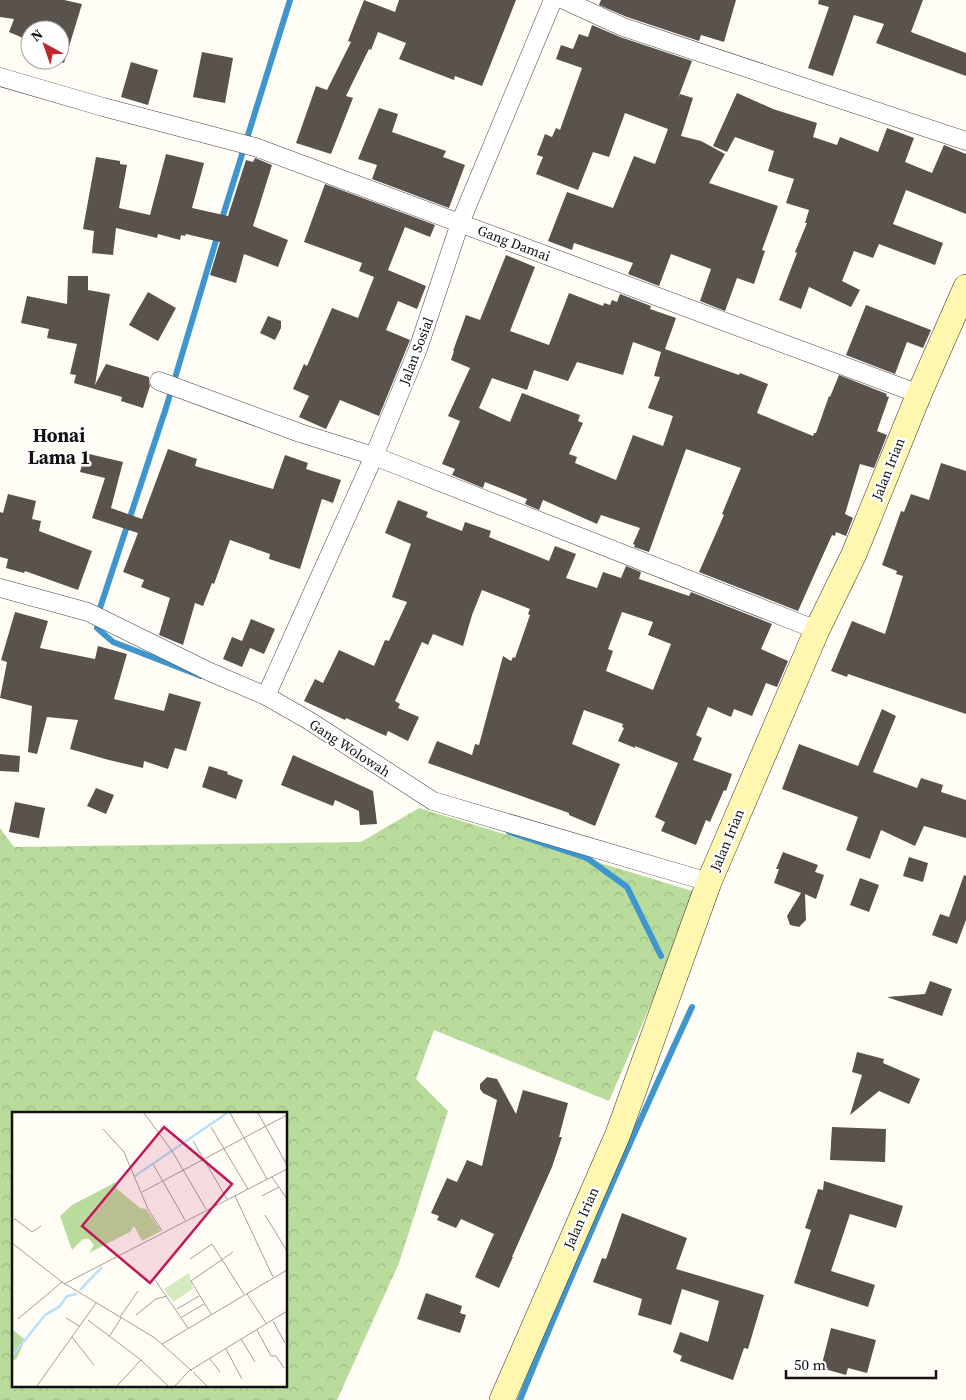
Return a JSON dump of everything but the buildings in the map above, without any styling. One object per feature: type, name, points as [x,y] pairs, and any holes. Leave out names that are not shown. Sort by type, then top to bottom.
[{"type":"main road","name":"Jalan Irian","points":[[502,1400],[618,1134],[709,882],[817,630],[854,554],[919,394],[966,287]]},
{"type":"street","name":"Jalan Sosial","points":[[266,696],[374,456],[418,349],[460,223],[553,0]]},
{"type":"street","points":[[564,0],[623,27],[966,141]]},
{"type":"street","name":"Gang Damai","points":[[0,77],[103,107],[255,147],[919,394]]},
{"type":"street","points":[[158,381],[254,417],[374,456],[817,630]]},
{"type":"street","name":"Gang Wolowah","points":[[0,588],[88,612],[210,672],[266,696],[308,720],[433,801],[709,882]]},
{"type":"green space","points":[[419,808],[699,893],[609,1101],[434,1030],[416,1079],[448,1111],[399,1263],[337,1400],[0,1400],[0,828],[14,847],[361,842]]},
{"type":"waterway","points":[[221,222],[290,0]]},
{"type":"waterway","points":[[201,676],[113,642],[97,628],[100,608],[166,408],[218,234]]},
{"type":"waterway","points":[[509,832],[587,858],[627,887],[661,956]]},
{"type":"waterway","points":[[520,1400],[604,1202],[692,1007]]},
{"type":"district","name":"Honai Lama 1","points":[[59,446]]}]
